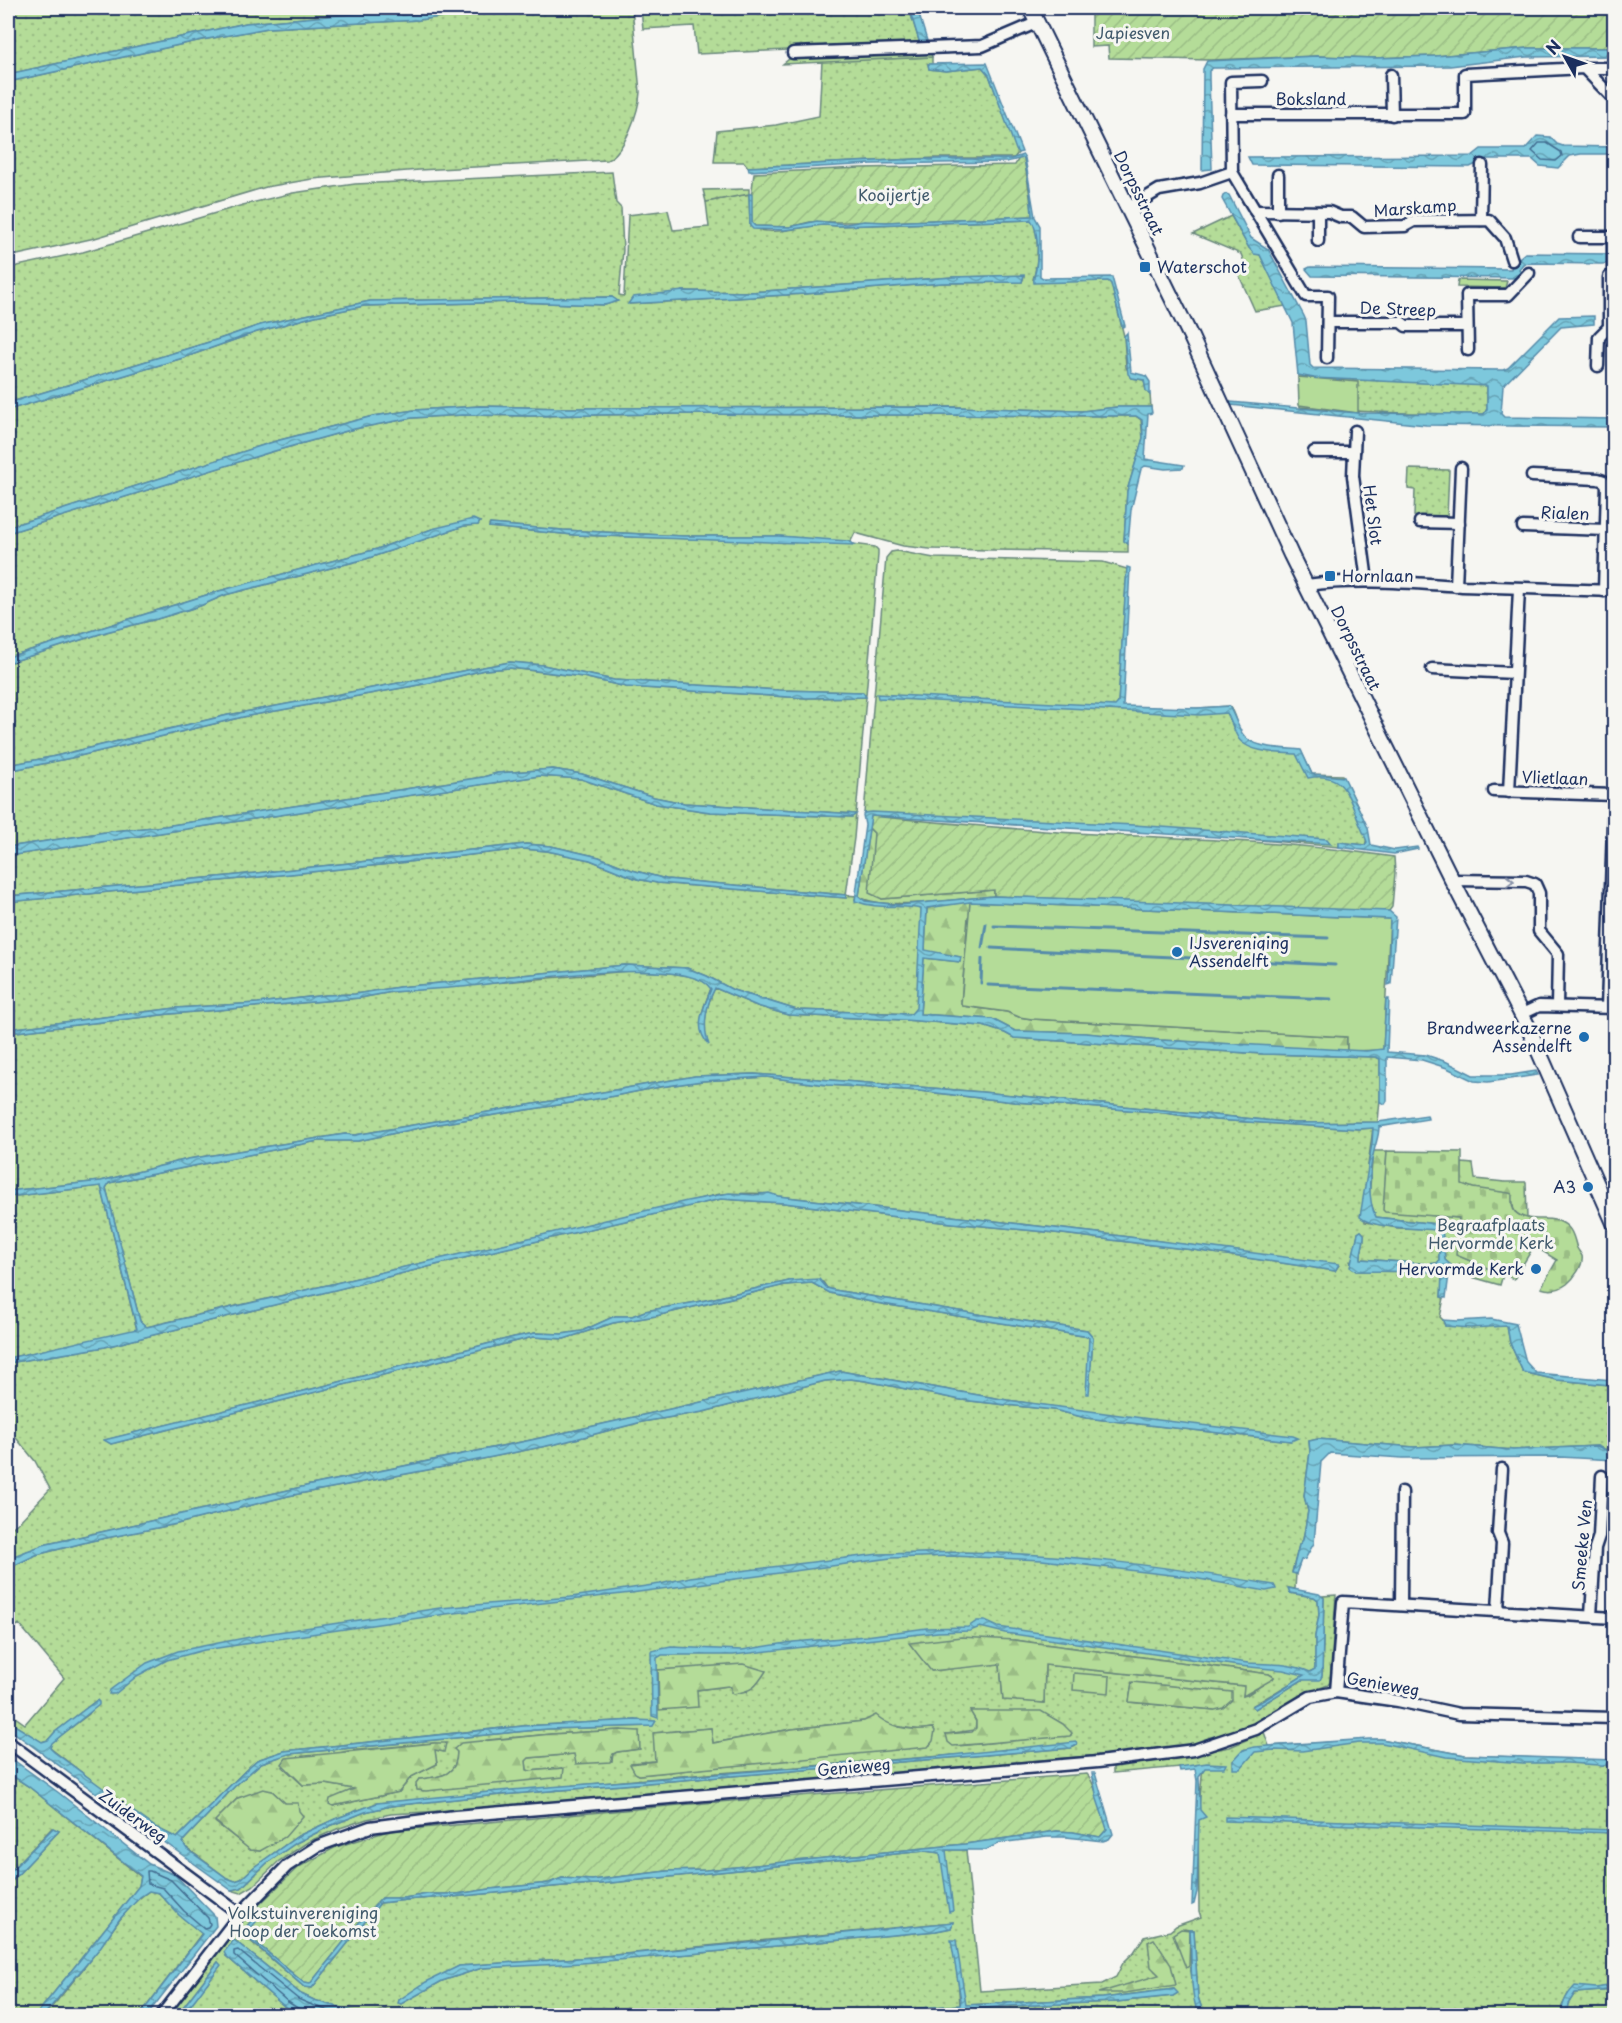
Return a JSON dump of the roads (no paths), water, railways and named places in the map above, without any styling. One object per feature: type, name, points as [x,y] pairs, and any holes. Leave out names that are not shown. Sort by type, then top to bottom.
[{"type":"street","name":"Dorpsstraat","points":[[1030,8],[1191,337],[1306,585],[1452,880],[1528,1027],[1614,1223]]},
{"type":"street","points":[[793,53],[982,46],[1036,23]]},
{"type":"street","points":[[1584,68],[1614,99]]},
{"type":"street","name":"Boksland","points":[[1231,114],[1465,114],[1465,74],[1612,68]]},
{"type":"street","points":[[1391,75],[1392,115]]},
{"type":"street","points":[[1262,81],[1231,82],[1232,172],[1306,296],[1328,296],[1327,358]]},
{"type":"street","name":"Marskamp","points":[[1255,211],[1329,212],[1341,217],[1353,217],[1365,227],[1405,226],[1414,221],[1481,220],[1482,165]]},
{"type":"street","points":[[1129,208],[1159,190],[1200,183],[1232,172]]},
{"type":"street","points":[[1278,175],[1278,212]]},
{"type":"street","points":[[1318,212],[1318,241]]},
{"type":"street","points":[[1481,220],[1489,220],[1505,238],[1512,260]]},
{"type":"street","points":[[1579,237],[1613,237],[1614,274],[1609,277],[1609,327],[1599,337],[1598,366]]},
{"type":"street","points":[[1468,350],[1467,295],[1508,295],[1529,273]]},
{"type":"street","name":"De Streep","points":[[1328,322],[1401,322],[1406,326],[1467,326]]},
{"type":"street","name":"Het Slot","points":[[1355,431],[1353,476],[1367,581]]},
{"type":"street","points":[[1314,452],[1354,452]]},
{"type":"street","points":[[1456,586],[1461,468]]},
{"type":"street","name":"Rialen","points":[[1532,476],[1604,481],[1607,486],[1606,530],[1609,591]]},
{"type":"street","points":[[1420,522],[1459,523]]},
{"type":"street","name":"Rialen","points":[[1523,527],[1606,530]]},
{"type":"street","points":[[1306,585],[1335,581],[1367,581],[1609,591]]},
{"type":"street","points":[[1509,792],[1518,589]]},
{"type":"street","points":[[1432,669],[1514,674]]},
{"type":"street","name":"Vlietlaan","points":[[1494,791],[1614,795]]},
{"type":"street","points":[[1520,1015],[1539,1006],[1611,1008],[1614,795]]},
{"type":"street","points":[[1452,880],[1526,881],[1535,884],[1539,893],[1539,931],[1558,954],[1557,1006]]},
{"type":"street","points":[[1498,1610],[1502,1543],[1498,1533],[1502,1469]]},
{"type":"street","name":"Smeeke Ven","points":[[1591,1616],[1602,1476]]},
{"type":"street","points":[[1401,1604],[1402,1492]]},
{"type":"street","name":"Smeeke Ven","points":[[1336,1692],[1343,1602],[1614,1618]]},
{"type":"street","name":"Genieweg","points":[[161,2016],[240,1914],[287,1866],[318,1846],[370,1827],[478,1814],[1098,1762],[1194,1750],[1256,1729],[1310,1697],[1336,1692],[1398,1701],[1459,1714],[1614,1718]]},
{"type":"street","name":"Zuiderweg","points":[[8,1742],[240,1914]]},
{"type":"water","points":[[420,8],[560,8],[469,13],[419,20],[268,28],[8,82],[8,74],[246,23]]},
{"type":"water","points":[[909,8],[917,8],[928,44],[920,44]]},
{"type":"water","points":[[1528,48],[1614,48],[1614,56],[1526,57],[1450,66],[1213,68],[1209,71],[1212,169],[1202,170],[1203,69],[1207,61],[1317,56],[1374,58],[1435,56]]},
{"type":"water","points":[[987,63],[1022,152],[1018,153],[1016,150],[989,75],[982,67],[946,71],[929,69],[928,64]]},
{"type":"water","points":[[1537,136],[1550,137],[1563,146],[1614,147],[1614,154],[1570,156],[1558,168],[1540,166],[1532,159],[1487,159],[1470,167],[1252,165],[1248,157],[1472,156],[1481,149],[1525,149]]},
{"type":"water","points":[[1023,155],[1025,158],[1035,217],[1040,226],[1040,276],[1043,278],[1112,277],[1125,326],[1122,327],[1111,284],[1108,281],[1034,283],[1037,243],[1031,220],[823,225],[785,230],[753,229],[750,226],[749,194],[752,194],[752,223],[755,226],[789,227],[817,221],[846,224],[864,221],[1032,216],[1024,158],[1006,162],[872,164],[749,171],[748,167],[918,159],[1011,159]]},
{"type":"water","points":[[1226,194],[1229,195],[1251,238],[1268,249],[1304,316],[1310,365],[1313,368],[1503,370],[1508,368],[1559,317],[1594,316],[1594,324],[1561,327],[1503,386],[1501,414],[1504,417],[1614,419],[1614,427],[1426,425],[1231,405],[1229,402],[1358,413],[1484,414],[1487,409],[1487,386],[1314,378],[1298,375],[1293,323],[1260,255],[1254,254],[1249,248],[1222,199]]},
{"type":"water","points":[[1525,253],[1614,254],[1614,263],[1523,264],[1519,269],[1523,277],[1518,278],[1312,276],[1306,269],[1310,267],[1511,269],[1513,263]]},
{"type":"water","points":[[1024,275],[1022,282],[942,283],[805,294],[628,304],[633,297],[683,291],[751,292],[953,277]]},
{"type":"water","points":[[612,297],[618,301],[605,305],[515,302],[364,306],[315,316],[257,332],[183,358],[8,410],[8,403],[260,325],[370,301]]},
{"type":"water","points":[[1127,333],[1131,372],[1146,376],[1150,382],[1150,395],[1146,391],[1144,380],[1132,378],[1128,374],[1124,336]]},
{"type":"water","points":[[480,406],[565,408],[956,407],[1082,411],[1117,407],[1151,407],[1152,413],[1148,414],[1145,459],[1184,465],[1183,468],[1165,469],[1145,466],[1141,469],[1131,510],[1128,544],[1124,541],[1127,491],[1143,438],[1142,420],[1136,416],[463,415],[412,418],[354,429],[271,452],[8,533],[8,527],[276,441],[373,416],[415,410]]},
{"type":"water","points":[[473,519],[480,522],[478,525],[464,526],[366,559],[225,595],[200,606],[106,632],[8,663],[8,657],[219,591],[377,549],[432,529]]},
{"type":"water","points":[[490,524],[683,536],[779,536],[848,541],[854,545],[574,535],[489,527]]},
{"type":"water","points":[[1127,567],[1130,568],[1123,706],[1197,708],[1229,706],[1246,738],[1268,747],[1301,750],[1312,774],[1344,777],[1368,828],[1371,845],[1395,850],[1417,847],[1418,849],[1394,854],[1339,847],[1339,842],[1365,845],[1367,842],[1349,797],[1340,784],[1328,778],[1308,778],[1296,754],[1264,751],[1247,746],[1237,736],[1227,713],[1200,715],[878,698],[877,694],[1115,706],[1118,703]]},
{"type":"water","points":[[510,662],[543,665],[614,680],[778,690],[863,692],[866,697],[806,698],[626,687],[583,677],[529,670],[510,668],[484,670],[435,682],[243,717],[8,771],[8,765],[228,715]]},
{"type":"water","points":[[553,769],[582,774],[654,797],[684,803],[856,814],[852,817],[710,812],[656,804],[581,779],[539,776],[8,856],[8,847],[112,831],[165,826],[497,773]]},
{"type":"water","points":[[872,812],[1134,825],[1327,839],[1331,844],[871,816],[859,896],[865,901],[899,905],[994,896],[1389,911],[1396,917],[1391,984],[1388,985],[1390,919],[970,902],[927,908],[925,950],[961,957],[960,962],[924,958],[920,1014],[992,1019],[1015,1031],[1086,1033],[1160,1040],[1366,1051],[1383,1049],[1386,999],[1389,999],[1387,1052],[1426,1055],[1473,1075],[1511,1075],[1536,1071],[1538,1075],[1488,1082],[1474,1081],[1447,1068],[1422,1060],[1387,1057],[1387,1101],[1385,1104],[1380,1102],[1380,1059],[1376,1057],[1263,1054],[1014,1038],[983,1026],[788,1015],[757,1006],[715,988],[706,1016],[709,1045],[701,1031],[700,1024],[711,989],[696,978],[669,973],[633,971],[553,976],[461,987],[392,992],[360,998],[170,1014],[8,1033],[8,1029],[176,1008],[355,994],[399,987],[625,965],[687,968],[733,990],[797,1010],[911,1014],[916,1008],[921,909],[863,904],[855,901],[865,825],[863,815]]},
{"type":"water","points":[[526,844],[551,846],[599,857],[632,870],[666,879],[846,895],[846,898],[657,883],[637,879],[590,860],[547,851],[523,849],[8,902],[8,896],[228,876]]},
{"type":"water","points":[[754,1074],[982,1092],[1295,1123],[1378,1122],[1427,1115],[1428,1119],[1379,1127],[1371,1167],[1370,1193],[1376,1217],[1436,1224],[1442,1227],[1445,1260],[1453,1267],[1449,1274],[1446,1298],[1441,1297],[1442,1272],[1356,1271],[1350,1267],[1358,1233],[1361,1231],[1364,1237],[1361,1259],[1429,1264],[1439,1261],[1439,1237],[1436,1230],[1385,1226],[1360,1217],[1373,1128],[1215,1120],[1157,1112],[1014,1102],[919,1091],[827,1085],[766,1077],[702,1081],[660,1087],[438,1124],[358,1141],[318,1141],[109,1183],[106,1188],[140,1321],[147,1327],[729,1193],[754,1195],[769,1193],[778,1196],[1339,1264],[1335,1271],[1193,1250],[1046,1232],[921,1220],[784,1203],[721,1199],[464,1258],[105,1347],[8,1363],[8,1358],[137,1329],[101,1186],[8,1197],[8,1191],[101,1181],[188,1159],[345,1134],[355,1135],[695,1076]]},
{"type":"water","points":[[819,1279],[827,1288],[834,1290],[1087,1330],[1093,1337],[1089,1394],[1086,1394],[1089,1337],[876,1303],[830,1293],[812,1283],[785,1285],[656,1316],[613,1323],[564,1339],[533,1337],[111,1444],[104,1440],[514,1337],[535,1333],[562,1334],[582,1331],[615,1316],[632,1316],[645,1311],[789,1281]]},
{"type":"water","points":[[1491,1319],[1516,1324],[1526,1362],[1536,1373],[1612,1380],[1614,1410],[1610,1385],[1557,1380],[1523,1372],[1510,1343],[1507,1326],[1470,1328],[1445,1326],[1443,1320]]},
{"type":"water","points":[[840,1371],[1007,1400],[1298,1438],[1291,1441],[1086,1418],[1054,1410],[961,1400],[866,1381],[850,1379],[825,1381],[703,1412],[642,1422],[556,1444],[288,1496],[177,1524],[91,1541],[36,1555],[15,1565],[8,1558],[43,1545]]},
{"type":"water","points":[[1318,1439],[1414,1447],[1454,1445],[1513,1450],[1597,1446],[1606,1450],[1614,1442],[1614,1460],[1560,1457],[1402,1458],[1330,1453],[1321,1462],[1314,1543],[1305,1559],[1301,1560],[1296,1574],[1292,1573],[1299,1545],[1303,1540],[1308,1511],[1304,1496],[1310,1452],[1309,1441]]},
{"type":"water","points":[[962,1552],[1041,1555],[1119,1562],[1274,1585],[1276,1589],[1266,1591],[1188,1577],[1042,1560],[951,1556],[891,1558],[631,1593],[446,1614],[204,1650],[167,1660],[137,1676],[115,1694],[109,1694],[110,1690],[147,1663],[178,1651],[271,1633],[440,1608],[571,1597],[660,1584],[690,1577],[879,1554]]},
{"type":"water","points":[[1288,1588],[1319,1594],[1324,1598],[1322,1676],[1320,1680],[1302,1680],[1255,1709],[1252,1706],[1304,1675],[1283,1670],[1239,1666],[1005,1633],[980,1627],[970,1631],[938,1632],[733,1655],[662,1655],[657,1658],[658,1718],[652,1716],[651,1651],[671,1647],[742,1650],[793,1642],[927,1628],[968,1627],[977,1621],[985,1621],[998,1627],[1248,1663],[1288,1665],[1310,1672],[1315,1669],[1318,1600],[1314,1597],[1290,1593]]},
{"type":"water","points":[[97,1700],[99,1705],[52,1743],[50,1748],[107,1791],[111,1795],[107,1798],[99,1795],[8,1728],[8,1721],[42,1742],[48,1740]]},
{"type":"water","points":[[656,1721],[653,1726],[547,1729],[289,1754],[261,1763],[235,1786],[183,1843],[187,1849],[227,1878],[235,1881],[241,1879],[298,1836],[377,1803],[499,1791],[933,1757],[1076,1742],[1077,1745],[1071,1748],[391,1806],[365,1812],[296,1843],[267,1863],[241,1888],[231,1890],[120,1810],[119,1806],[124,1805],[155,1827],[177,1838],[257,1760],[284,1751],[523,1726]]},
{"type":"water","points":[[1381,1739],[1465,1755],[1614,1760],[1614,1766],[1523,1763],[1446,1757],[1382,1743],[1359,1743],[1302,1751],[1255,1752],[1240,1769],[1233,1769],[1233,1761],[1243,1750],[1254,1747]]},
{"type":"water","points":[[8,1756],[149,1864],[175,1875],[215,1916],[216,1926],[147,2015],[140,2015],[202,1934],[179,1915],[159,1893],[149,1891],[140,1897],[119,1920],[99,1949],[44,2015],[36,2015],[139,1886],[141,1876],[28,1786],[8,1773]]},
{"type":"water","points":[[1207,1763],[1226,1764],[1224,1768],[1205,1768],[1199,1776],[1200,1810],[1206,1817],[1199,1820],[1197,1892],[1192,1905],[1197,1781],[1195,1769],[1180,1771],[1179,1767]]},
{"type":"water","points":[[1092,1773],[1095,1773],[1113,1834],[1109,1839],[1103,1841],[1047,1837],[999,1843],[986,1850],[946,1850],[953,1911],[949,1912],[940,1853],[925,1851],[600,1884],[380,1903],[312,1988],[304,1987],[242,1933],[255,1912],[260,1909],[260,1917],[246,1934],[304,1983],[310,1984],[362,1919],[382,1898],[457,1894],[549,1883],[562,1878],[592,1880],[667,1871],[706,1870],[965,1844],[1056,1831],[1100,1837],[1107,1829],[1097,1799]]},
{"type":"water","points":[[1225,1817],[1614,1830],[1614,1833],[1225,1821]]},
{"type":"water","points":[[53,1828],[59,1831],[8,1885],[8,1874]]},
{"type":"water","points":[[953,1922],[951,1928],[936,1931],[582,1963],[482,1968],[442,1981],[401,2004],[398,2003],[399,2000],[426,1982],[459,1966],[593,1957]]},
{"type":"water","points":[[1190,1930],[1194,1930],[1198,1997],[1204,2015],[1198,2015],[1193,1994]]},
{"type":"water","points":[[234,1940],[301,1994],[367,2015],[300,2015],[285,2007],[226,1956],[224,1952]]},
{"type":"water","points":[[951,1940],[956,1940],[966,2005],[1103,1998],[1174,1989],[1178,1993],[1173,1996],[1116,2002],[1010,2006],[894,2015],[830,2015],[960,2005]]},
{"type":"water","points":[[218,1962],[221,1965],[183,2015],[177,2015]]},
{"type":"water","points":[[1614,1985],[1614,1990],[1575,1993],[1568,2004],[1566,2015],[1561,2015],[1565,1999],[1575,1986],[1596,1988]]},
{"type":"waterway","points":[[982,948],[986,924]]},
{"type":"waterway","points":[[994,926],[1328,938]]},
{"type":"waterway","points":[[991,948],[1335,965]]},
{"type":"waterway","points":[[981,983],[982,959]]},
{"type":"waterway","points":[[988,985],[1331,999]]},
{"type":"place","name":"Waterschot","points":[[1145,267]]},
{"type":"place","name":"Hornlaan","points":[[1330,576]]},
{"type":"place","name":"IJsvereniging Assendelft","points":[[1177,952]]},
{"type":"place","name":"Brandweerkazerne Assendelft","points":[[1584,1037]]},
{"type":"place","name":"A3","points":[[1588,1187]]},
{"type":"place","name":"Hervormde Kerk","points":[[1536,1269]]},
{"type":"park label","name":"Japiesven","points":[[1133,33]]},
{"type":"park label","name":"Kooijertje","points":[[894,195]]},
{"type":"park label","name":"Begraafplaats Hervormde Kerk","points":[[1491,1234]]},
{"type":"park label","name":"Volkstuinvereniging Hoop der Toekomst","points":[[303,1922]]}]
